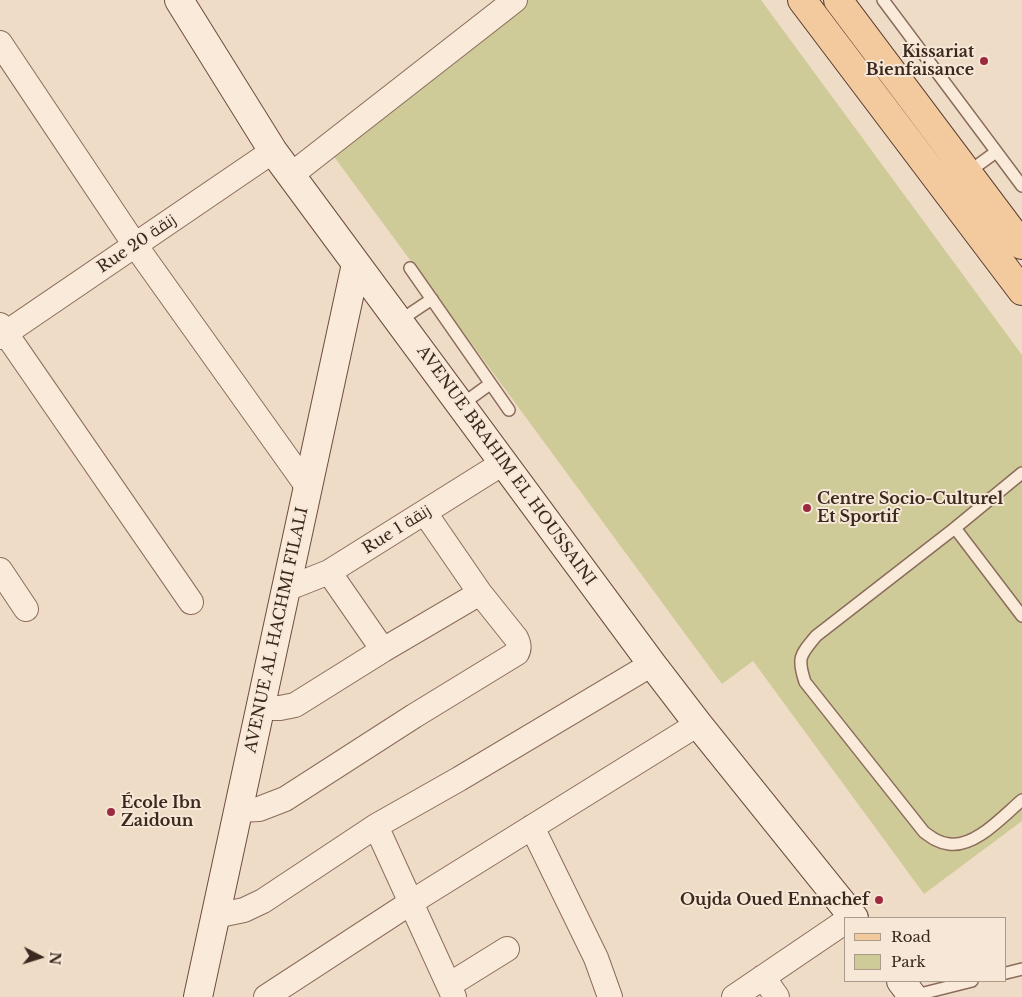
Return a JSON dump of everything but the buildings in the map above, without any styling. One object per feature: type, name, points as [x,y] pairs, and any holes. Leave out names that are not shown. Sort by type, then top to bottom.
[{"type":"main road","points":[[802,0],[957,180],[1022,245]]},
{"type":"main road","points":[[838,0],[957,180],[1022,291]]},
{"type":"street","name":"AVENUE BRAHIM EL HOUSSAINI","points":[[178,0],[273,151],[652,664],[849,917]]},
{"type":"street","points":[[291,175],[515,0]]},
{"type":"street","points":[[0,42],[135,245],[307,486]]},
{"type":"street","name":"Rue 20 زنقة","points":[[2,332],[135,245],[273,151]]},
{"type":"street","name":"AVENUE AL HACHMI FILALI","points":[[198,997],[356,264]]},
{"type":"street","points":[[2,332],[191,602]]},
{"type":"street","name":"Rue 1 زنقة","points":[[286,589],[329,572],[503,463]]},
{"type":"street","points":[[239,810],[259,809],[285,799],[516,653],[519,647],[516,638],[480,593],[425,513]]},
{"type":"street","points":[[0,570],[26,609]]},
{"type":"street","points":[[329,572],[383,650]]},
{"type":"street","points":[[260,708],[280,708],[295,705],[480,593]]},
{"type":"street","points":[[215,916],[244,910],[263,901],[376,826],[652,664]]},
{"type":"street","points":[[266,997],[410,903],[698,724]]},
{"type":"street","points":[[376,826],[452,991],[506,949]]},
{"type":"street","points":[[532,827],[596,958],[610,997]]},
{"type":"street","points":[[734,997],[844,924]]},
{"type":"street","points":[[763,977],[777,997]]},
{"type":"lane","points":[[883,0],[1022,186]]},
{"type":"lane","points":[[957,180],[996,152]]},
{"type":"lane","points":[[410,268],[509,410]]},
{"type":"lane","points":[[399,321],[432,299]]},
{"type":"lane","points":[[461,405],[490,384]]},
{"type":"lane","points":[[1022,473],[955,528],[816,636],[803,652],[800,666],[805,682],[924,832],[936,840],[950,844],[964,843],[977,838],[1022,800]]},
{"type":"lane","points":[[955,528],[1022,616]]},
{"type":"lane","points":[[1007,973],[1022,969]]},
{"type":"lane","points":[[909,991],[966,982]]},
{"type":"green space","name":"Centre Socio-Culturel Et Sportif","points":[[508,0],[761,0],[1022,355],[1022,821],[924,894],[753,661],[722,684],[321,139]]},
{"type":"place","name":"Kissariat Bienfaisance","points":[[984,61]]},
{"type":"place","name":"Centre Socio-Culturel Et Sportif","points":[[807,508]]},
{"type":"place","name":"École Ibn Zaidoun","points":[[111,812]]},
{"type":"place","name":"Oujda Oued Ennachef","points":[[879,900]]}]
